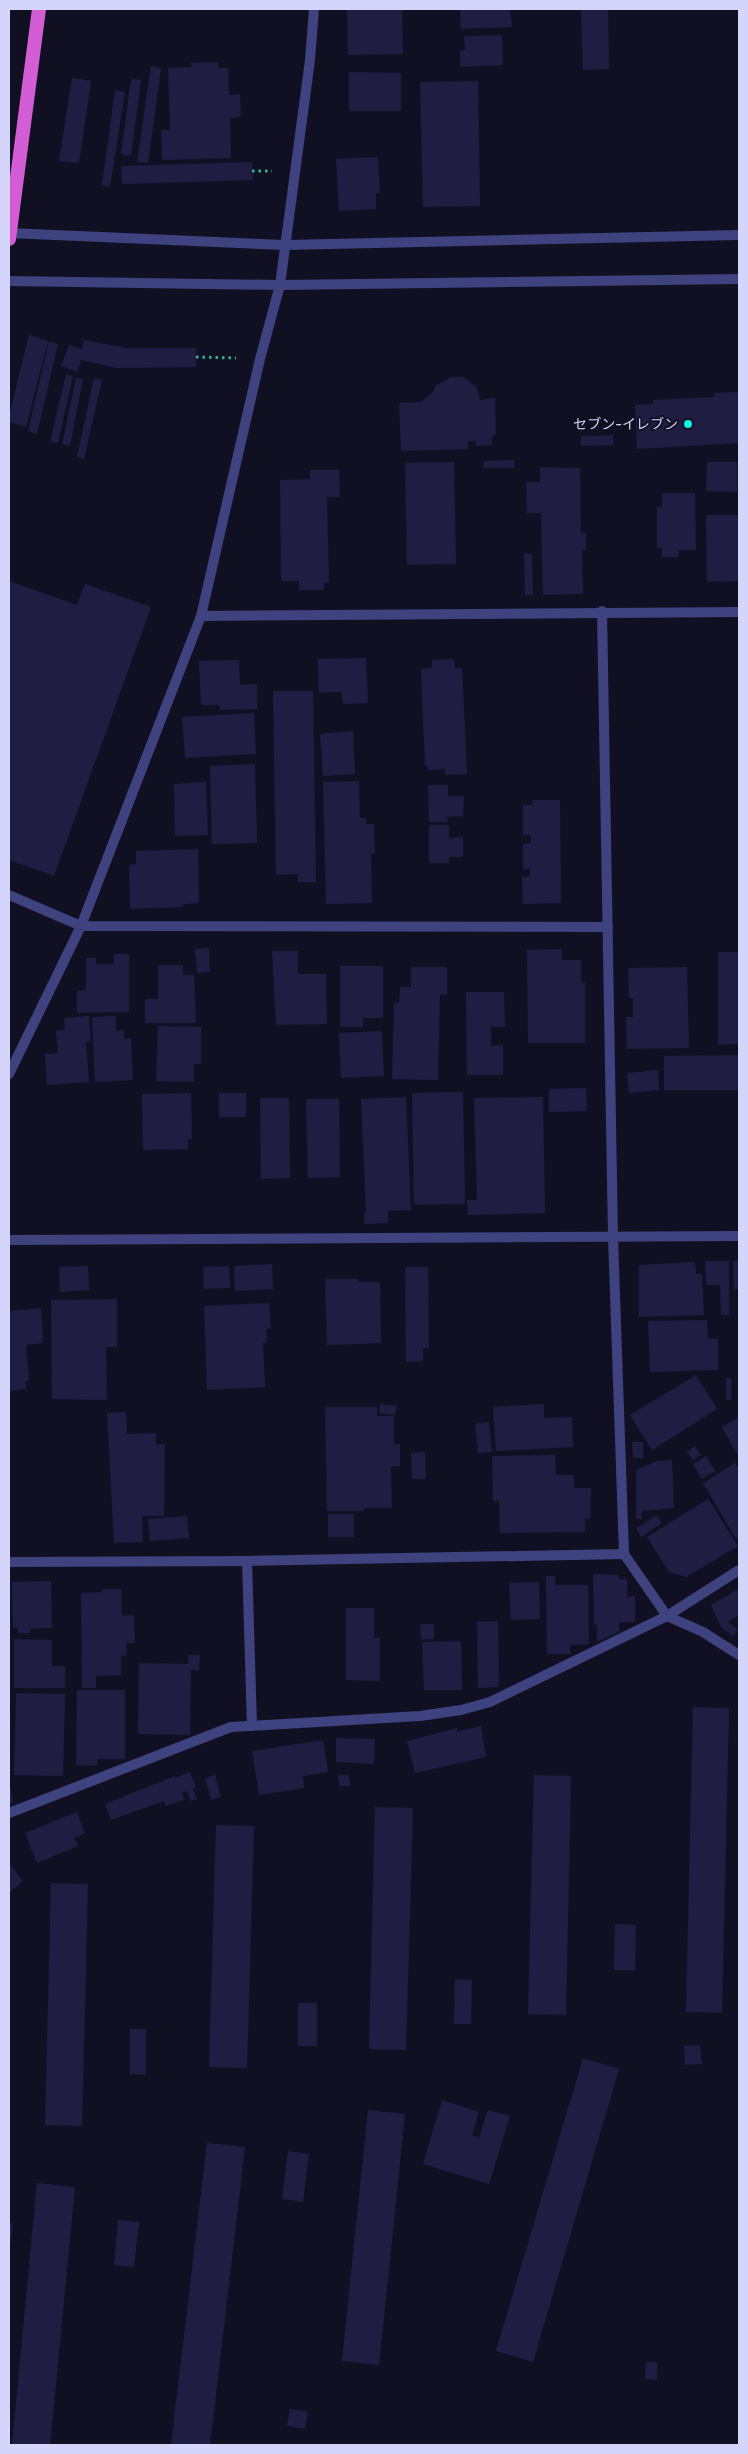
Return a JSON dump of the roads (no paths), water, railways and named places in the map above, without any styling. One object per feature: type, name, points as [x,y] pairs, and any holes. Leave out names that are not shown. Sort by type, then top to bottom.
[{"type":"highway","points":[[9,235],[39,9]]},
{"type":"street","points":[[9,1074],[81,926],[201,616],[260,359],[280,284],[310,60],[314,9]]},
{"type":"street","points":[[9,235],[285,245],[739,235]]},
{"type":"street","points":[[9,281],[280,284],[739,279]]},
{"type":"street","points":[[602,612],[613,1237],[624,1554],[667,1616],[703,1632],[739,1655]]},
{"type":"street","points":[[201,616],[739,612]]},
{"type":"street","points":[[9,895],[81,926],[608,928]]},
{"type":"street","points":[[9,1240],[739,1236]]},
{"type":"street","points":[[9,1562],[247,1561],[624,1554]]},
{"type":"street","points":[[247,1561],[252,1726]]},
{"type":"street","points":[[9,1813],[231,1727],[420,1716],[461,1710],[490,1702],[667,1616],[739,1570]]},
{"type":"place","name":"セブン-イレブン","points":[[688,424]]}]
